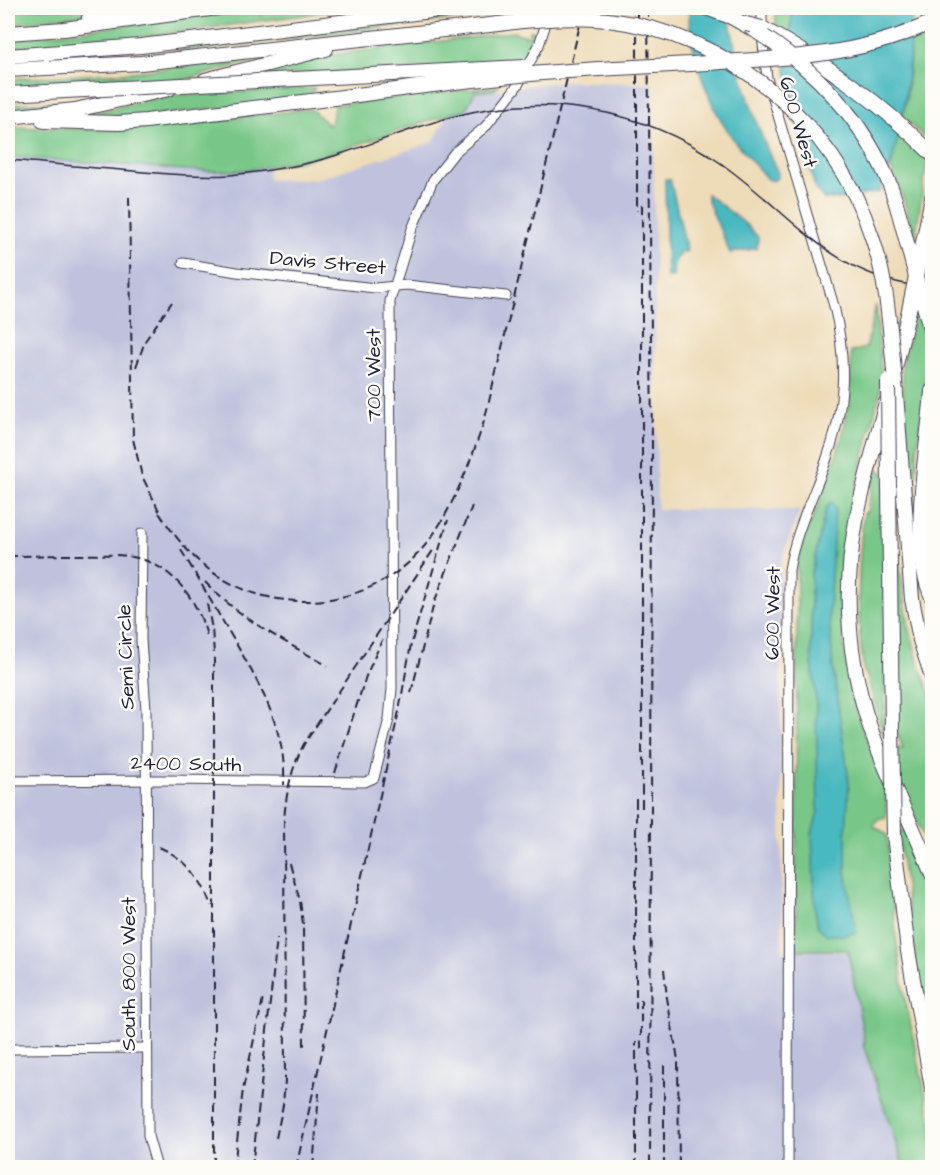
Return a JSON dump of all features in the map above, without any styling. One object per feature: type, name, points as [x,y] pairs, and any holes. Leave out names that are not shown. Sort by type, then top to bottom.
[{"type":"highway","points":[[63,27],[130,8]]},
{"type":"highway","points":[[8,33],[216,8]]},
{"type":"highway","points":[[8,56],[141,46],[456,8]]},
{"type":"highway","points":[[706,8],[762,28],[848,81],[933,153]]},
{"type":"highway","points":[[8,70],[130,64],[420,31],[567,18],[608,20],[632,24],[694,43],[727,60],[763,84],[793,109],[817,136],[854,193],[880,262],[889,323],[896,487],[892,730],[894,835],[908,951],[933,1088]]},
{"type":"highway","points":[[8,118],[137,122],[568,71],[795,57],[848,50],[898,38],[933,22]]},
{"type":"highway","points":[[746,24],[791,55],[815,75],[842,105],[870,145],[896,201],[933,336]]},
{"type":"highway","points":[[8,118],[75,110],[258,68],[316,51],[420,31]]},
{"type":"highway","points":[[8,94],[549,66],[658,67]]},
{"type":"highway","points":[[933,197],[909,310],[856,522],[850,570],[849,619],[856,674],[869,726],[933,874]]},
{"type":"highway","points":[[933,391],[921,505],[924,559],[928,587],[933,597]]},
{"type":"highway","points":[[896,487],[912,599],[920,640],[933,677]]},
{"type":"highway","points":[[933,500],[933,561]]},
{"type":"street","name":"700 West","points":[[365,782],[374,778],[389,719],[392,689],[390,301],[416,220],[433,180],[454,152],[485,126],[518,86],[539,45],[551,8]]},
{"type":"street","name":"600 West","points":[[762,8],[762,36],[767,78],[834,306],[841,337],[843,368],[841,410],[828,457],[796,537],[789,570],[788,1167]]},
{"type":"street","name":"Davis Street","points":[[183,263],[237,272],[375,288],[417,286],[506,296]]},
{"type":"street","name":"Semi Circle","points":[[142,533],[141,640],[146,710],[146,780]]},
{"type":"street","name":"South 800 West","points":[[146,780],[148,1136],[157,1167]]},
{"type":"street","name":"2400 South","points":[[8,781],[365,782]]},
{"type":"street","points":[[8,1049],[147,1048]]},
{"type":"shaded area","points":[[564,81],[653,84],[657,509],[800,510],[780,563],[782,951],[862,952],[925,1167],[8,1167],[8,151],[268,164],[268,180],[316,179],[433,142],[458,96]]},
{"type":"green space","points":[[8,8],[114,8],[8,25]]},
{"type":"green space","points":[[264,8],[356,8],[119,40],[8,48],[8,40],[254,9],[262,16]]},
{"type":"green space","points":[[776,8],[793,8],[790,37],[776,29]]},
{"type":"green space","points":[[514,9],[511,12],[171,53],[183,48]]},
{"type":"green space","points":[[529,31],[534,31],[531,44],[519,63],[232,78],[322,56],[514,32],[530,37]]},
{"type":"green space","points":[[932,31],[930,142],[902,117],[907,95],[911,41]]},
{"type":"green space","points":[[249,59],[250,62],[183,80],[108,84],[104,79],[100,84],[8,89],[8,79],[123,73]]},
{"type":"green space","points":[[499,86],[494,90],[475,92],[466,109],[348,148],[289,163],[258,168],[194,171],[8,157],[8,127],[123,130],[311,109],[329,126],[333,117],[334,105]]},
{"type":"green space","points":[[315,88],[309,98],[131,118],[82,116],[164,96]]},
{"type":"green space","points":[[107,100],[39,109],[8,110],[8,104]]},
{"type":"green space","points":[[899,129],[928,156],[915,238],[891,168]]},
{"type":"green space","points":[[876,305],[882,384],[846,528],[841,599],[844,649],[860,723],[886,787],[886,818],[879,818],[873,825],[887,835],[896,936],[905,999],[932,1125],[932,1167],[904,1167],[863,1044],[865,1043],[848,950],[796,950],[797,563],[802,543],[831,471],[843,433],[850,394],[851,352],[866,348]]},
{"type":"green space","points":[[914,316],[920,316],[929,348],[917,451],[915,511],[919,578],[932,639],[932,659],[918,598],[909,472],[912,464],[908,460],[902,368]]},
{"type":"green space","points":[[876,468],[884,473],[885,732],[883,733],[864,672],[859,612],[860,553],[864,513],[867,512]]},
{"type":"green space","points":[[895,535],[908,623],[919,665],[932,698],[932,856],[896,774],[896,749],[903,749],[896,730]]},
{"type":"green space","points":[[904,829],[932,896],[932,1079],[898,835]]},
{"type":"water","points":[[689,8],[728,8],[747,92],[778,173],[777,178],[773,181],[767,179],[736,143],[717,113],[696,61]]},
{"type":"water","points":[[793,8],[913,8],[908,78],[901,125],[896,148],[880,192],[840,199],[824,199],[815,188],[786,72]]},
{"type":"water","points":[[665,179],[670,179],[687,251],[680,253],[674,263],[673,277],[667,277]]},
{"type":"water","points":[[707,194],[742,221],[758,237],[757,248],[730,253],[707,199]]},
{"type":"water","points":[[831,502],[835,507],[829,614],[833,667],[849,782],[846,872],[856,932],[845,935],[828,935],[818,927],[815,910],[812,833],[818,812],[816,701],[811,652],[811,574],[826,508]]},
{"type":"tram line","points":[[8,160],[176,174],[230,175],[278,169],[315,161],[476,111],[526,106],[559,106],[592,110],[642,123],[689,144],[719,162],[816,242],[840,258],[867,272],[897,282],[932,288]]},
{"type":"railway","points":[[159,513],[187,549],[207,568],[232,584],[260,595],[289,600],[318,600],[347,595],[375,585],[400,570],[422,549],[451,505],[485,418],[584,8]]},
{"type":"railway","points":[[637,8],[637,211]]},
{"type":"railway","points":[[648,8],[652,449],[650,1168]]},
{"type":"railway","points":[[129,197],[133,439],[142,476],[163,519]]},
{"type":"railway","points":[[642,202],[642,808]]},
{"type":"railway","points":[[136,367],[145,341],[172,302]]},
{"type":"railway","points":[[411,693],[434,603],[472,506]]},
{"type":"railway","points":[[296,1168],[399,711],[411,644],[448,520]]},
{"type":"railway","points":[[276,1138],[285,1081],[284,821],[290,781],[304,744],[434,549]]},
{"type":"railway","points":[[181,550],[249,666],[268,704],[280,743],[284,764],[284,785]]},
{"type":"railway","points":[[8,556],[109,555],[126,556],[154,564],[175,579],[184,589],[198,611],[207,636]]},
{"type":"railway","points":[[205,582],[248,618],[328,666]]},
{"type":"railway","points":[[207,604],[214,653],[214,1168]]},
{"type":"railway","points":[[335,773],[366,676],[382,640]]},
{"type":"railway","points":[[636,799],[636,1009]]},
{"type":"railway","points":[[159,847],[177,857],[192,870],[211,906]]},
{"type":"railway","points":[[289,863],[300,901],[303,924],[304,1047]]},
{"type":"railway","points":[[252,1168],[277,938]]},
{"type":"railway","points":[[664,969],[678,1060],[679,1168]]},
{"type":"railway","points":[[234,1168],[243,1089],[263,999]]},
{"type":"railway","points":[[641,1000],[641,1051]]},
{"type":"railway","points":[[636,1042],[636,1168]]},
{"type":"railway","points":[[664,1065],[664,1168]]},
{"type":"railway","points":[[313,1168],[319,1093]]}]
